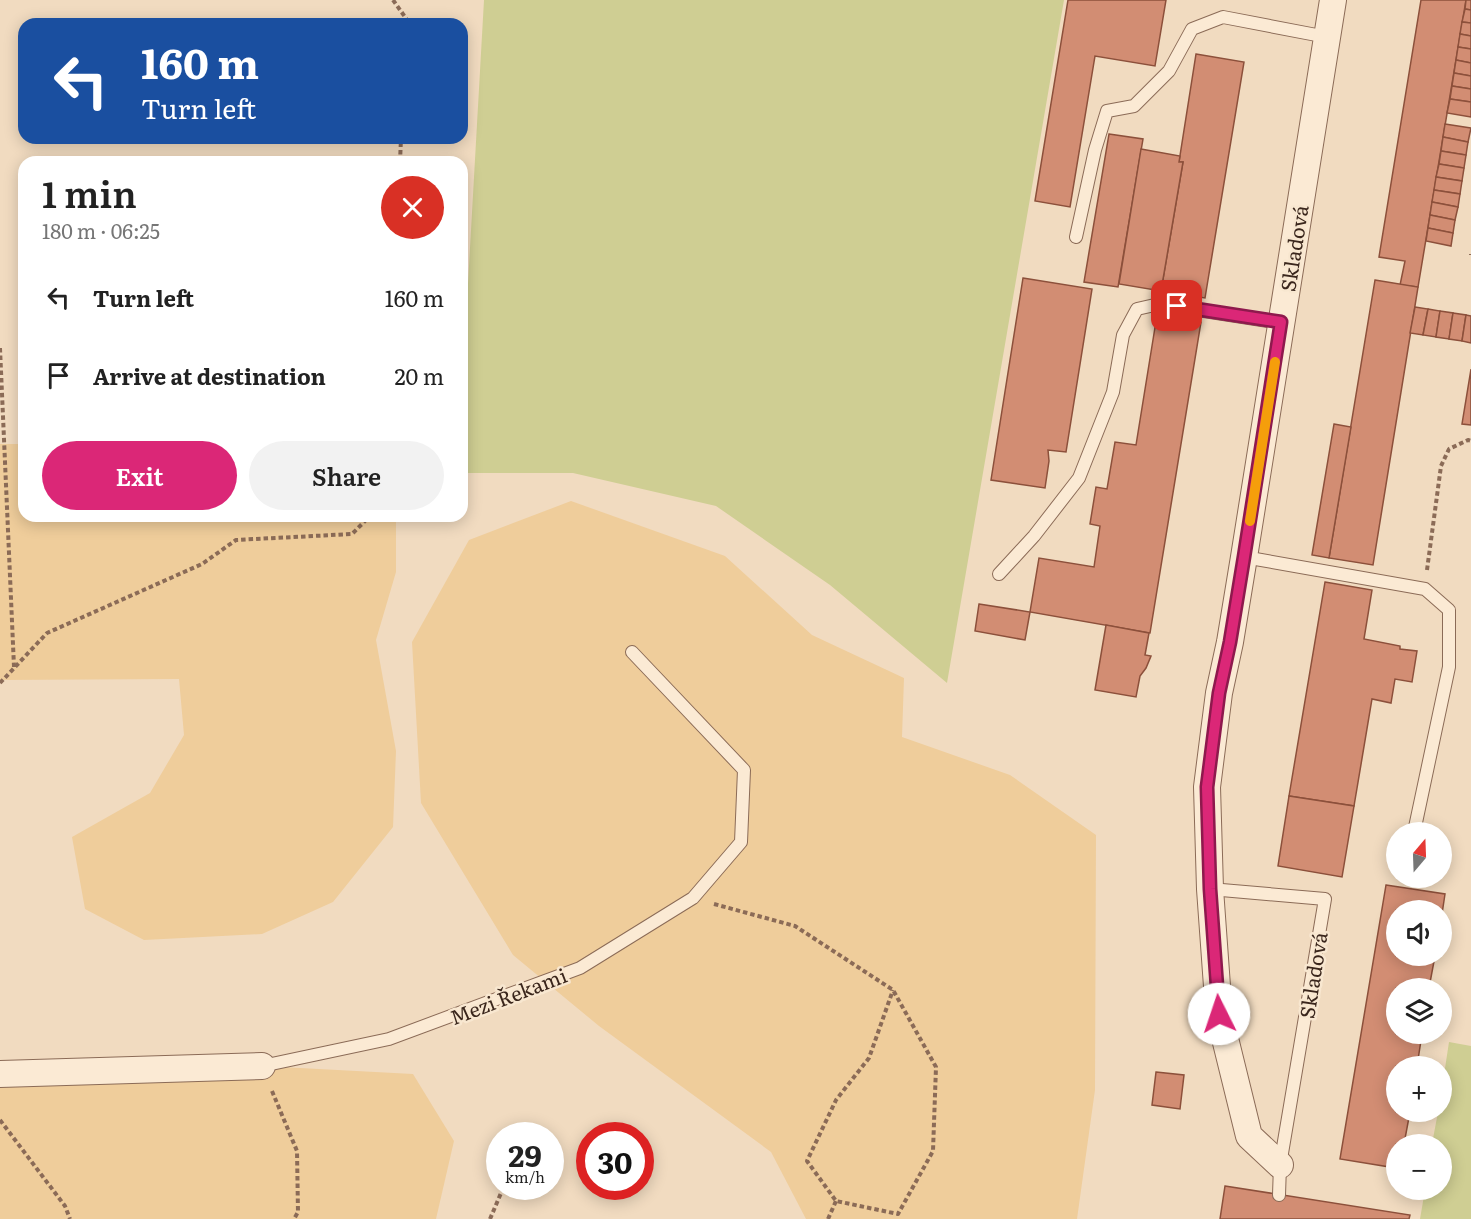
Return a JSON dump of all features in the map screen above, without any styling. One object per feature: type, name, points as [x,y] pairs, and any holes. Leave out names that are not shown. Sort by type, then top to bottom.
[{"type":"street","name":"Skladová","points":[[1280,1165],[1249,1137],[1219,1014],[1210,889],[1207,787],[1219,693],[1244,557],[1333,0]]},
{"type":"street","name":"Mezi Řekami","points":[[0,1074],[262,1066]]},
{"type":"lane","points":[[1076,237],[1095,150],[1107,111],[1134,106],[1169,71],[1192,29],[1223,17],[1327,37]]},
{"type":"lane","points":[[999,574],[1034,536],[1079,478],[1113,392],[1123,335],[1137,309],[1160,304],[1281,322]]},
{"type":"lane","points":[[1244,557],[1425,589],[1449,610],[1449,667],[1416,822]]},
{"type":"lane","name":"Mezi Řekami","points":[[262,1066],[390,1039],[580,968],[693,898],[741,842],[744,770],[632,652]]},
{"type":"lane","name":"Skladová","points":[[1210,889],[1324,899],[1280,1165],[1279,1195]]},
{"type":"path","points":[[393,0],[406,18]]},
{"type":"path","points":[[0,348],[14,668]]},
{"type":"path","points":[[1425,589],[1441,466],[1449,449],[1468,440],[1471,441]]},
{"type":"path","points":[[0,683],[47,633],[202,564],[236,540],[352,534],[364,522]]},
{"type":"path","points":[[693,898],[795,926],[893,990],[936,1067],[933,1151],[898,1214],[836,1201],[807,1161],[836,1100],[869,1058],[893,990]]},
{"type":"path","points":[[262,1066],[297,1151],[298,1212],[294,1219]]},
{"type":"path","points":[[0,1120],[65,1206],[70,1219]]},
{"type":"path","points":[[490,1219],[498,1200]]},
{"type":"path","points":[[828,1219],[836,1201]]},
{"type":"shaded area","points":[[484,0],[1064,0],[947,683],[830,585],[716,506],[573,473],[468,473],[468,284]]},
{"type":"shaded area","points":[[1452,1043],[1471,1046],[1471,1219],[1420,1219],[1423,1200],[1452,1200],[1452,1134],[1434,1134],[1436,1122],[1452,1122],[1452,1056],[1447,1056],[1449,1044]]},
{"type":"sand","points":[[0,444],[18,444],[18,522],[396,522],[396,572],[376,640],[396,751],[393,827],[333,902],[262,934],[144,940],[85,909],[72,837],[150,793],[184,735],[179,679],[0,680]]},
{"type":"sand","points":[[571,501],[725,556],[812,635],[904,678],[902,737],[1010,775],[1096,835],[1095,1090],[1077,1219],[806,1219],[771,1152],[599,1026],[513,955],[421,803],[412,642],[469,540]]},
{"type":"sand","points":[[262,1066],[413,1074],[454,1141],[436,1219],[0,1219],[0,1077]]},
{"type":"building","points":[[1068,0],[1166,0],[1155,66],[1095,56],[1070,207],[1035,201]]},
{"type":"building","points":[[1421,0],[1466,0],[1418,287],[1400,285],[1405,261],[1379,257]]},
{"type":"building","points":[[1466,0],[1471,0],[1471,10],[1465,9]]},
{"type":"building","points":[[1465,9],[1471,10],[1471,23],[1462,22]]},
{"type":"building","points":[[1462,22],[1471,23],[1471,36],[1460,34]]},
{"type":"building","points":[[1460,34],[1471,36],[1471,49],[1458,47]]},
{"type":"building","points":[[1458,47],[1471,49],[1471,63],[1456,60]]},
{"type":"building","points":[[1196,54],[1244,62],[1205,298],[1161,291],[1183,162],[1179,162]]},
{"type":"building","points":[[1456,60],[1471,63],[1471,76],[1454,73]]},
{"type":"building","points":[[1454,73],[1471,76],[1471,89],[1452,86]]},
{"type":"building","points":[[1452,86],[1471,89],[1471,102],[1450,99]]},
{"type":"building","points":[[1450,99],[1471,102],[1471,117],[1447,113]]},
{"type":"building","points":[[1445,124],[1471,128],[1468,142],[1443,137]]},
{"type":"building","points":[[1109,134],[1143,139],[1118,287],[1084,282]]},
{"type":"building","points":[[1443,137],[1468,142],[1466,155],[1441,151]]},
{"type":"building","points":[[1141,149],[1180,156],[1179,162],[1183,162],[1161,291],[1119,284]]},
{"type":"building","points":[[1441,151],[1466,155],[1464,168],[1439,164]]},
{"type":"building","points":[[1439,164],[1464,168],[1462,181],[1436,177]]},
{"type":"building","points":[[1436,177],[1462,181],[1460,194],[1434,190]]},
{"type":"building","points":[[1434,190],[1460,194],[1458,207],[1432,202]]},
{"type":"building","points":[[1432,202],[1458,207],[1455,220],[1430,215]]},
{"type":"building","points":[[1430,215],[1455,220],[1453,233],[1428,228]]},
{"type":"building","points":[[1428,228],[1453,233],[1451,246],[1426,241]]},
{"type":"building","points":[[1023,278],[1092,289],[1066,452],[1048,450],[1049,461],[1045,488],[991,480]]},
{"type":"building","points":[[1375,280],[1418,287],[1373,565],[1329,558]]},
{"type":"building","points":[[1415,307],[1428,309],[1423,335],[1410,333]]},
{"type":"building","points":[[1428,309],[1440,311],[1436,337],[1423,335]]},
{"type":"building","points":[[1440,311],[1453,313],[1449,339],[1436,337]]},
{"type":"building","points":[[1453,313],[1466,315],[1462,341],[1449,339]]},
{"type":"building","points":[[1157,315],[1201,322],[1150,633],[1030,612],[1039,558],[1094,567],[1100,526],[1090,524],[1096,487],[1107,489],[1115,442],[1136,445]]},
{"type":"building","points":[[1466,315],[1471,316],[1471,343],[1462,341]]},
{"type":"building","points":[[1471,369],[1471,425],[1462,424]]},
{"type":"building","points":[[1334,424],[1351,427],[1329,558],[1312,555]]},
{"type":"building","points":[[1325,582],[1372,590],[1364,639],[1400,646],[1400,649],[1417,651],[1412,682],[1395,679],[1391,703],[1372,699],[1354,806],[1289,796]]},
{"type":"building","points":[[979,604],[1030,612],[1025,640],[975,631]]},
{"type":"building","points":[[1106,625],[1149,633],[1145,655],[1151,656],[1140,676],[1136,697],[1095,690]]},
{"type":"building","points":[[1289,796],[1354,806],[1342,877],[1278,866]]},
{"type":"building","points":[[1386,885],[1386,888],[1406,888],[1445,894],[1444,900],[1386,900],[1386,966],[1433,966],[1431,978],[1386,978],[1386,1044],[1420,1044],[1419,1056],[1386,1056],[1386,1122],[1408,1122],[1406,1134],[1386,1134],[1386,1166],[1340,1159]]},
{"type":"building","points":[[1156,1072],[1184,1075],[1180,1109],[1152,1105]]},
{"type":"building","points":[[1225,1186],[1410,1215],[1409,1219],[1220,1219]]},
{"type":"slow traffic","points":[[1250,521],[1275,362]]},
{"type":"route","points":[[1177,306],[1281,322],[1230,642],[1219,693],[1207,787],[1210,889],[1219,1014]]}]
